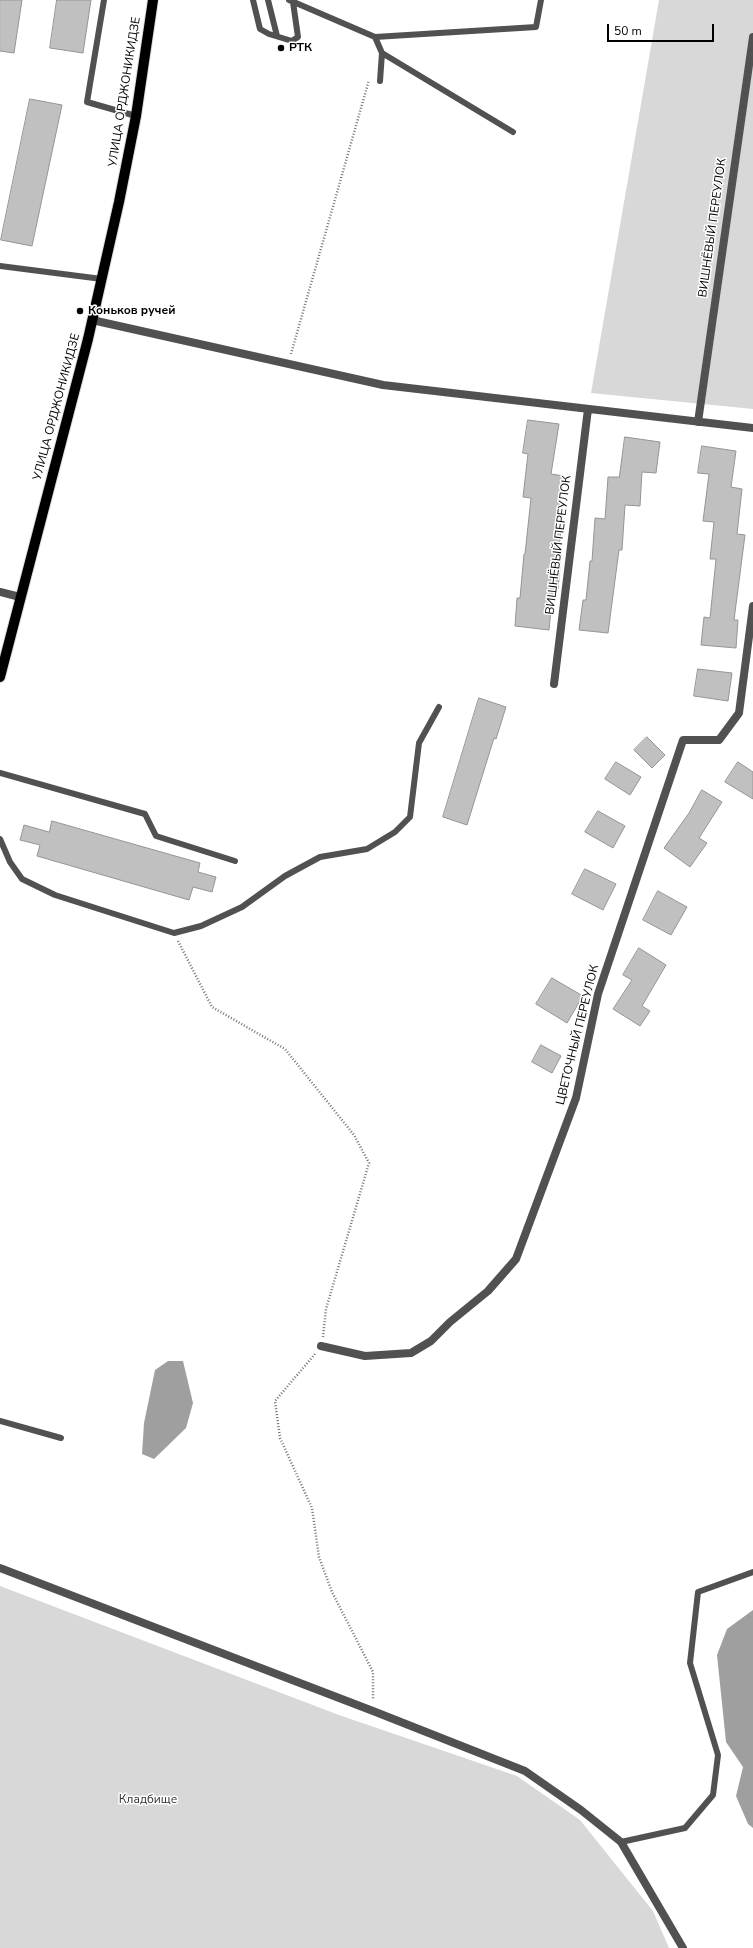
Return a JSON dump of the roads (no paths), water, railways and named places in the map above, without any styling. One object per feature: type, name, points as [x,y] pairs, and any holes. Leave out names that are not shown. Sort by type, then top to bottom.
[{"type":"main road","name":"УЛИЦА ОРДЖОНИКИДЗЕ","points":[[0,677],[102,279],[136,116],[153,0]]},
{"type":"street","name":"ВИШНЁВЫЙ ПЕРЕУЛОК","points":[[698,422],[753,37]]},
{"type":"street","points":[[92,320],[383,385],[753,428]]},
{"type":"street","name":"ВИШНЁВЫЙ ПЕРЕУЛОК","points":[[554,684],[588,409]]},
{"type":"street","points":[[0,592],[20,597]]},
{"type":"street","name":"ЦВЕТОЧНЫЙ ПЕРЕУЛОК","points":[[321,1346],[365,1356],[411,1353],[431,1341],[450,1322],[488,1290],[516,1259],[576,1098],[598,994],[683,740],[719,740],[739,713],[753,606]]},
{"type":"street","points":[[0,1568],[373,1711],[525,1772],[581,1810],[621,1842],[683,1948]]},
{"type":"lane","points":[[104,0],[88,102],[136,116]]},
{"type":"lane","points":[[253,0],[260,29],[292,41],[298,37],[291,1]]},
{"type":"lane","points":[[268,0],[277,36]]},
{"type":"lane","points":[[291,1],[375,37],[536,27],[541,0]]},
{"type":"lane","points":[[375,37],[382,53],[380,82]]},
{"type":"lane","points":[[382,53],[513,132]]},
{"type":"lane","points":[[0,266],[102,279]]},
{"type":"lane","points":[[0,839],[10,862],[22,879],[55,895],[174,933],[201,926],[242,908],[285,876],[320,857],[367,849],[395,832],[410,817],[419,743],[439,706]]},
{"type":"lane","points":[[0,773],[145,814],[156,836],[235,861]]},
{"type":"lane","points":[[0,1421],[61,1438]]},
{"type":"lane","points":[[621,1842],[685,1828],[713,1795],[718,1755],[690,1663],[698,1592],[753,1572]]},
{"type":"place","name":"РТК","points":[[281,48]]},
{"type":"place","name":"Коньков ручей","points":[[80,311]]},
{"type":"park label","name":"Кладбище","points":[[148,1800]]}]
